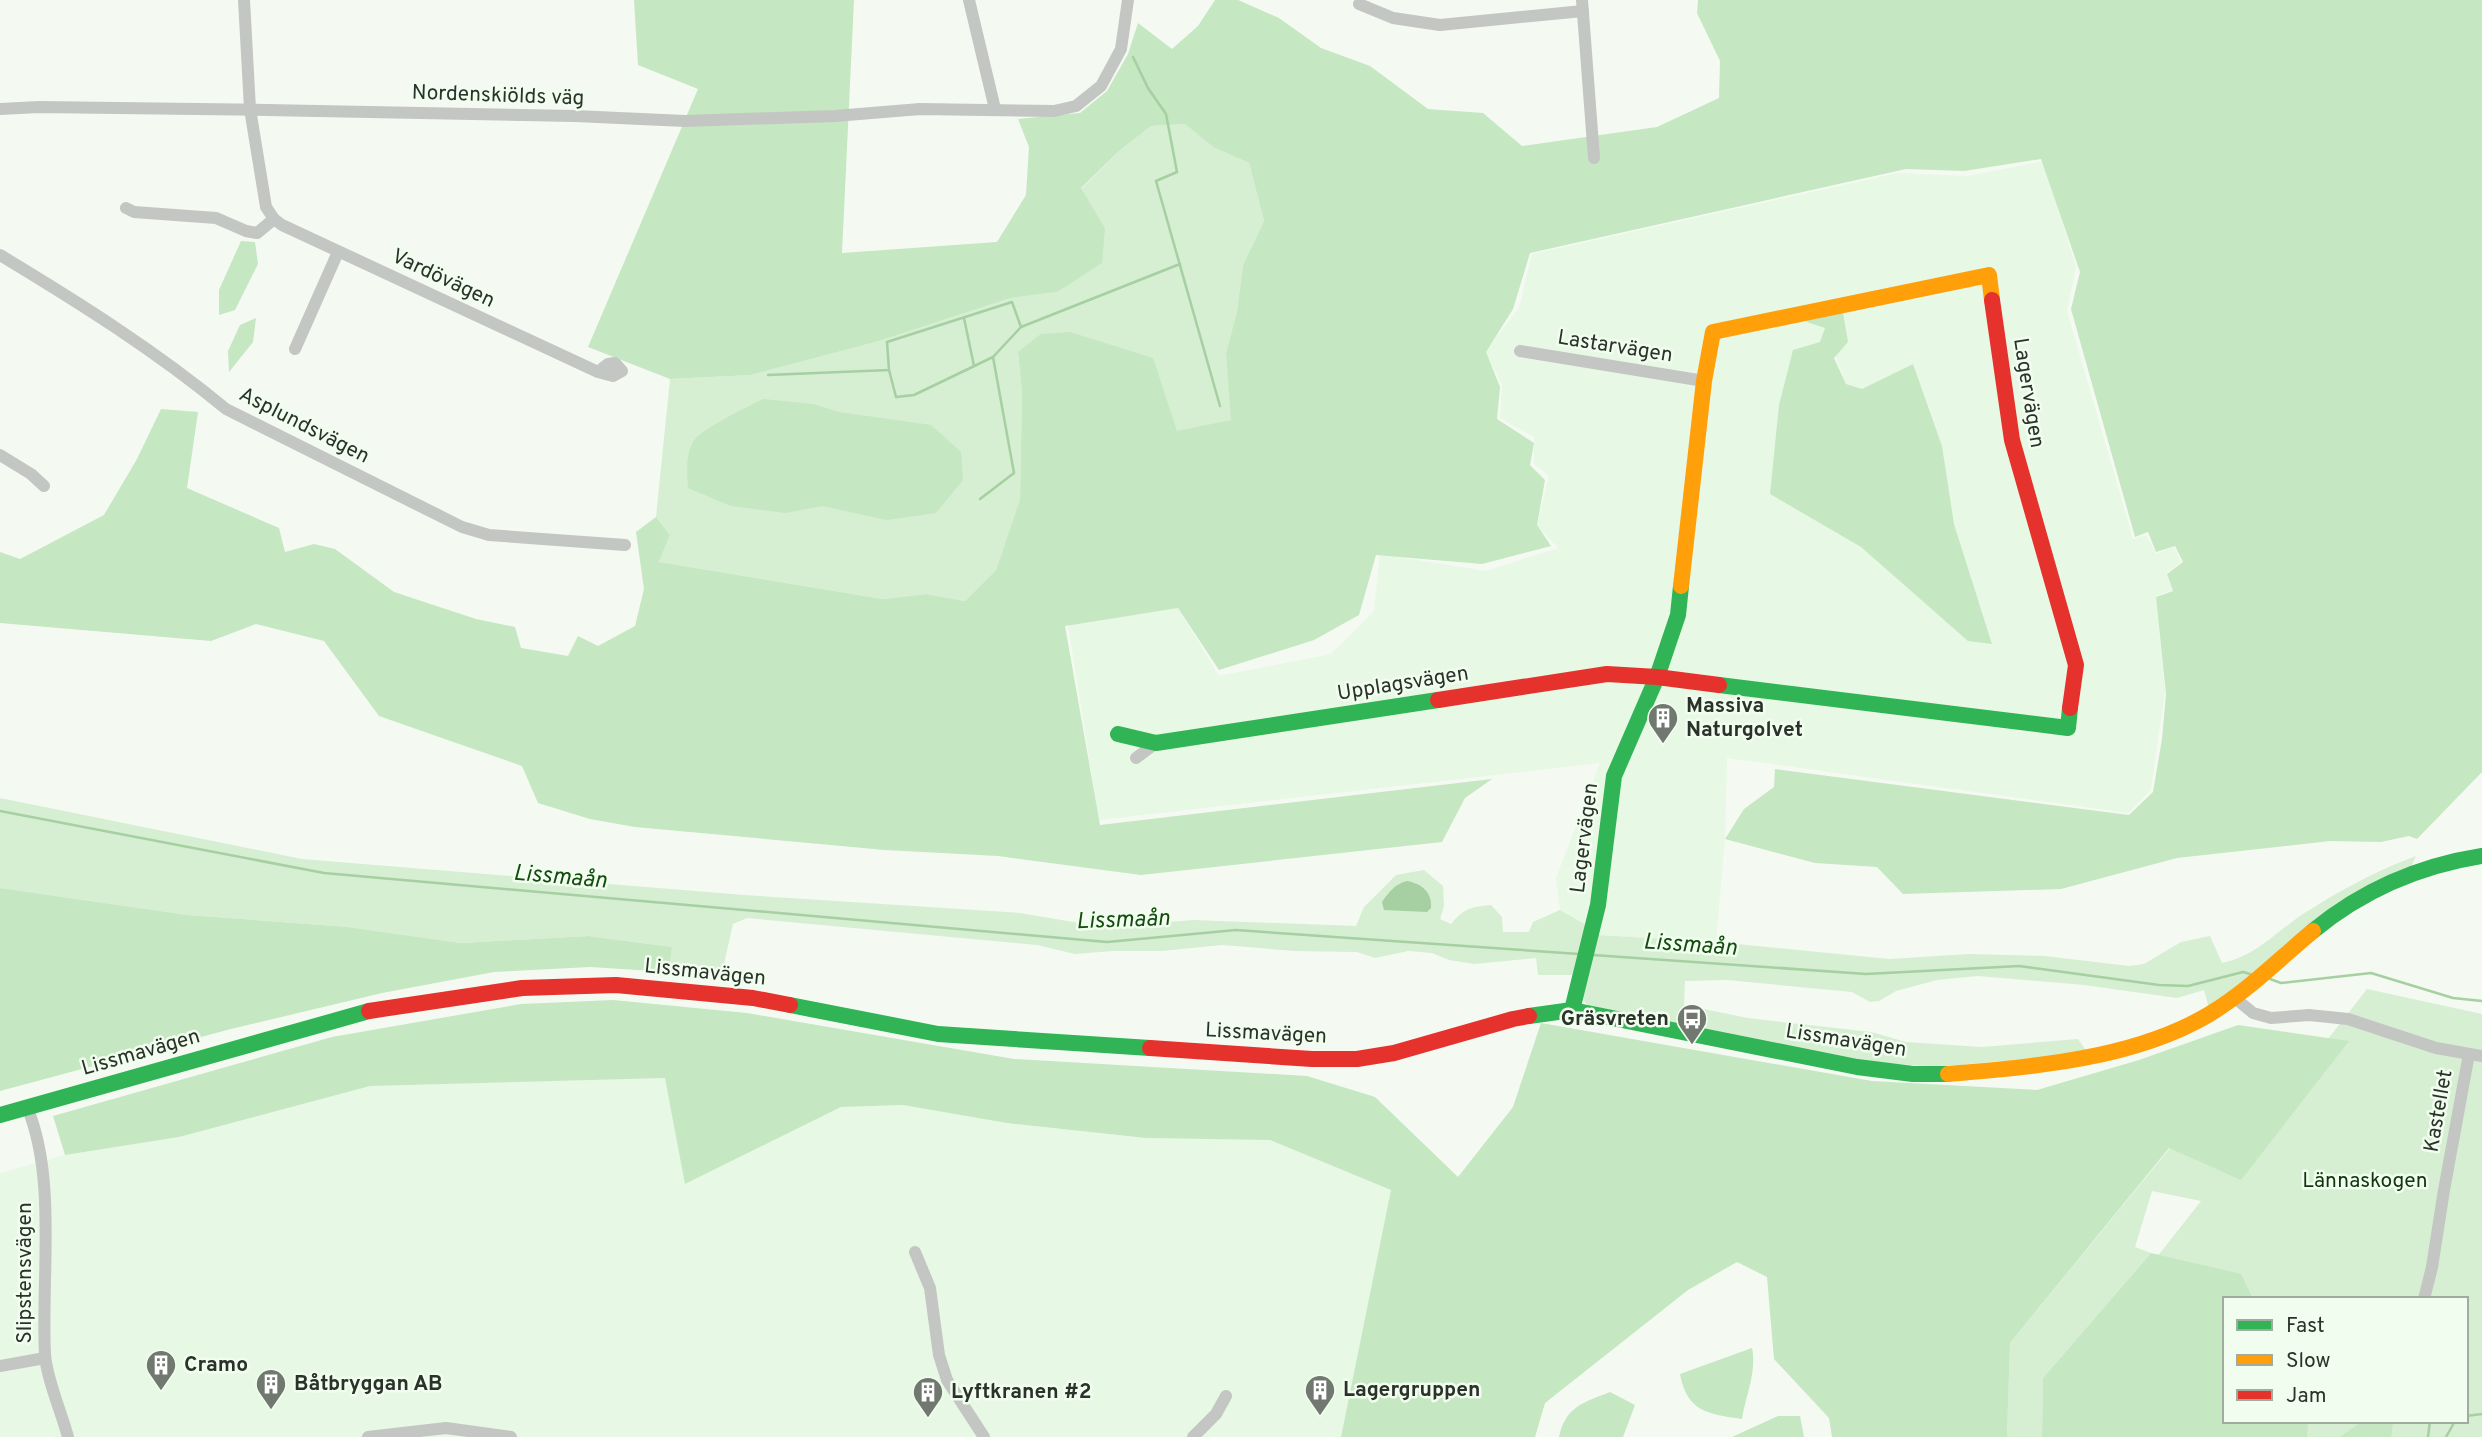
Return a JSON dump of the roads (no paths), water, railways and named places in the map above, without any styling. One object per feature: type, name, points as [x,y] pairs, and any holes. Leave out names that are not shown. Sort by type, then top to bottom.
[{"type":"street","points":[[126,208],[134,212],[216,218],[257,233],[274,219],[266,207],[250,109],[244,0]]},
{"type":"street","points":[[969,0],[995,109]]},
{"type":"street","name":"Nordenskiölds väg","points":[[0,109],[250,109],[685,121],[835,116],[920,109],[1054,111],[1076,106],[1101,86],[1121,48],[1128,0]]},
{"type":"street","points":[[1359,4],[1393,18],[1440,25],[1582,5],[1594,158]]},
{"type":"street","name":"Vardövägen","points":[[274,219],[338,252],[598,372]]},
{"type":"street","points":[[295,349],[338,252]]},
{"type":"street","name":"Asplundsvägen","points":[[0,255],[89,308],[197,385],[226,409],[462,527],[489,535],[625,545]]},
{"type":"street","name":"Lagervägen","points":[[1572,1010],[1598,905],[1614,776],[1657,677],[1678,614],[1704,381],[1713,332],[1989,275],[2012,440],[2076,665],[2068,728],[1657,677]]},
{"type":"street","name":"Lastarvägen","points":[[1520,351],[1704,381]]},
{"type":"street","points":[[0,455],[31,474],[44,486]]},
{"type":"street","name":"Upplagsvägen","points":[[1156,743],[1607,674],[1657,677]]},
{"type":"street","points":[[1118,734],[1156,743]]},
{"type":"street","points":[[1136,758],[1156,743]]},
{"type":"street","name":"Lissmavägen","points":[[0,1115],[375,1009],[522,988],[616,985],[753,998],[938,1034],[1311,1059],[1357,1059],[1395,1053],[1513,1019],[1572,1010],[1857,1067],[1900,1073],[1945,1074],[2090,1057],[2140,1046],[2185,1029],[2235,998],[2321,924],[2359,898],[2430,866],[2482,856]]},
{"type":"street","points":[[2235,998],[2253,1013],[2271,1018],[2309,1015],[2348,1019],[2436,1048],[2475,1055]]},
{"type":"street","name":"Kastellet","points":[[2424,1297],[2444,1190],[2475,1055]]},
{"type":"street","name":"Slipstensvägen","points":[[27,1107],[41,1148],[44,1184],[45,1357],[68,1437]]},
{"type":"street","points":[[915,1252],[930,1288],[939,1355],[947,1380],[985,1437]]},
{"type":"street","points":[[0,1366],[45,1357]]},
{"type":"street","points":[[1193,1437],[1216,1414],[1226,1396]]},
{"type":"street","points":[[368,1437],[446,1428],[511,1437]]},
{"type":"waterway","points":[[1133,57],[1148,88],[1166,114],[1177,172],[1156,181],[1220,406]]},
{"type":"waterway","points":[[889,370],[896,397],[914,395],[993,357],[1021,327],[1180,264]]},
{"type":"waterway","points":[[768,375],[889,370],[887,342],[1012,302],[1021,327]]},
{"type":"waterway","points":[[964,318],[974,366]]},
{"type":"waterway","points":[[980,499],[1014,473],[993,357]]},
{"type":"waterway","name":"Lissmaån","points":[[0,811],[324,873],[1107,942],[1236,930],[1579,954]]},
{"type":"waterway","name":"Lissmaån","points":[[1593,955],[1866,974],[2019,966],[2159,985],[2188,986],[2243,972],[2250,974]]},
{"type":"waterway","name":"Lissmaån","points":[[2270,979],[2281,983],[2371,973],[2453,998],[2482,1001]]},
{"type":"waterway","points":[[2468,1416],[2482,1414]]},
{"type":"waterway","points":[[2428,1437],[2430,1423]]},
{"type":"waterway","points":[[2446,1437],[2454,1423]]},
{"type":"place","name":"Massiva Naturgolvet","points":[[1663,745]]},
{"type":"place","name":"Gräsvreten","points":[[1692,1046]]},
{"type":"place","name":"Cramo","points":[[161,1392]]},
{"type":"place","name":"Båtbryggan AB","points":[[271,1411]]},
{"type":"place","name":"Lagergruppen","points":[[1320,1417]]},
{"type":"place","name":"Lyftkranen #2","points":[[928,1419]]},
{"type":"park label","name":"Lännaskogen","points":[[2365,1181]]}]
